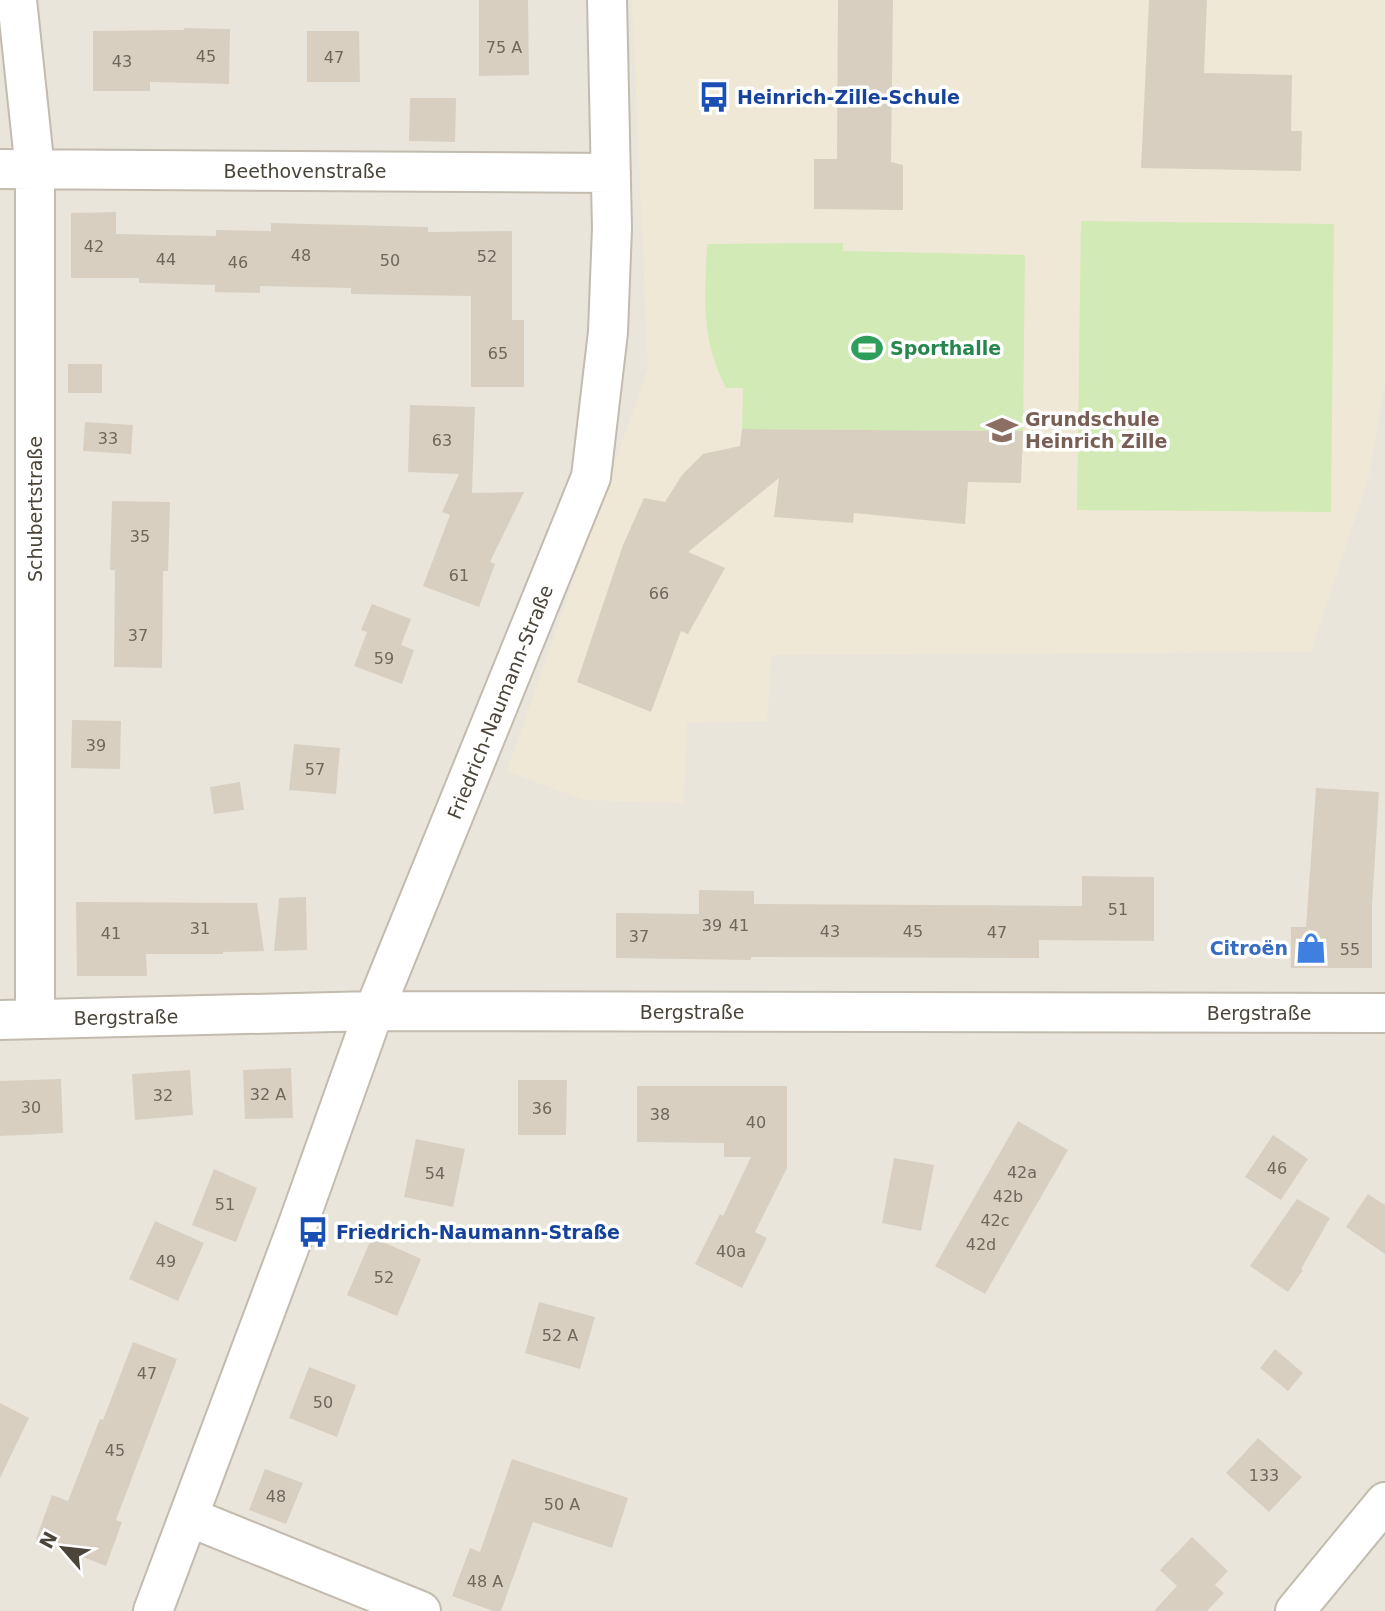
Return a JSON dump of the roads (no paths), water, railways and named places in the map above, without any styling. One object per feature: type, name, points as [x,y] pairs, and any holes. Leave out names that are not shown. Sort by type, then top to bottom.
[{"type":"street","name":"Schubertstraße","points":[[17,0],[18,1019]]},
{"type":"street","name":"Friedrich-Naumann-Straße","points":[[153,1611],[374,1011],[591,477],[608,332],[611,173],[607,0]]},
{"type":"street","name":"Beethovenstraße","points":[[18,169],[611,173]]},
{"type":"street","name":"Bergstraße","points":[[18,1019],[374,1011],[1385,1013]]},
{"type":"street","points":[[1295,1611],[1372,1541],[1385,1502]]},
{"type":"street","points":[[189,1517],[421,1611]]},
{"type":"place","name":"Heinrich-Zille-Schule","points":[[714,97]]},
{"type":"place","name":"Sporthalle","points":[[867,348]]},
{"type":"place","name":"Grundschule Heinrich Zille","points":[[1002,430]]},
{"type":"place","name":"Citroën","points":[[1311,948]]},
{"type":"place","name":"Friedrich-Naumann-Straße","points":[[313,1232]]}]
